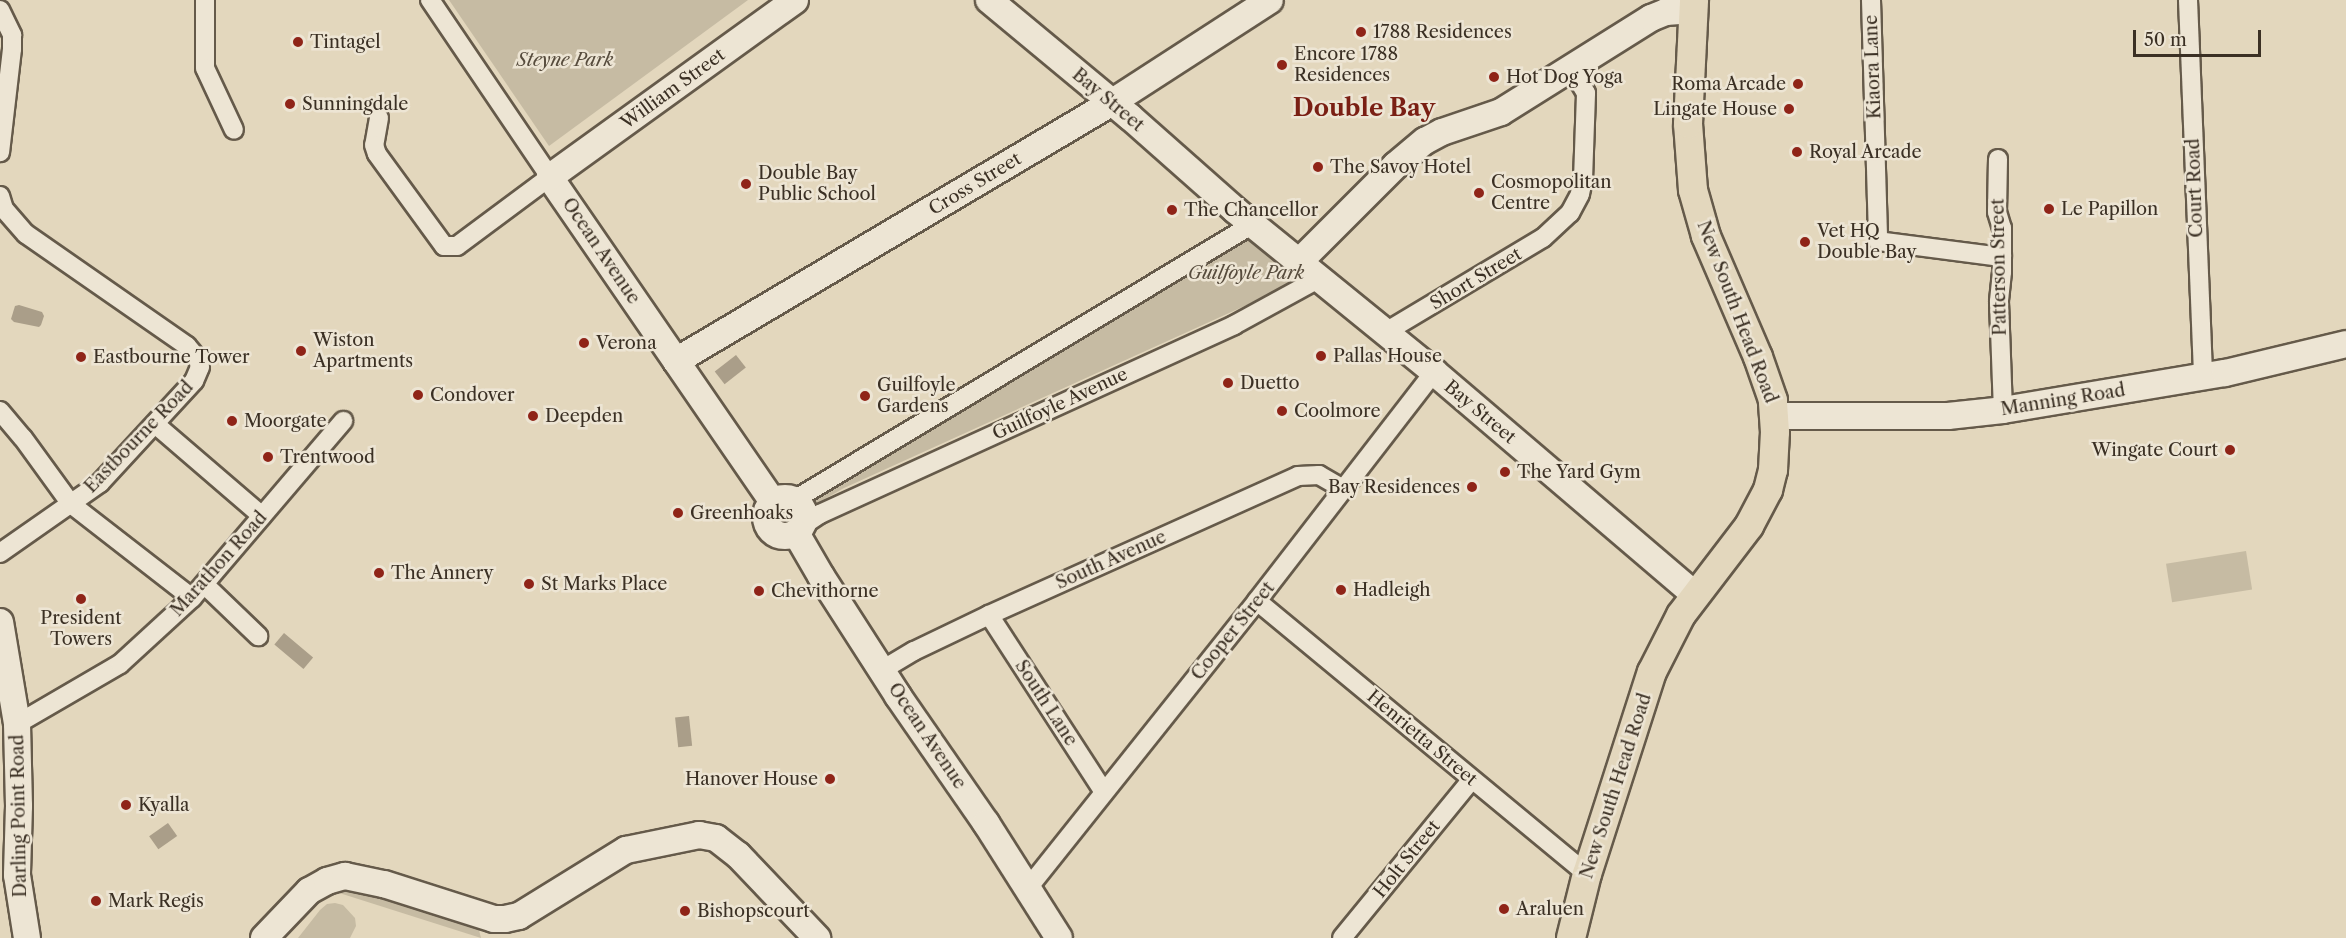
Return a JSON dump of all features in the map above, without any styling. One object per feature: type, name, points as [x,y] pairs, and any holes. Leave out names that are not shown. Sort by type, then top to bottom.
[{"type":"main road","name":"New South Head Road","points":[[1571,938],[1587,874],[1652,672],[1668,638],[1695,595],[1749,526],[1768,490],[1775,449],[1775,416],[1768,385],[1706,236],[1693,190],[1688,113],[1694,5]]},
{"type":"street","points":[[205,0],[205,68],[234,130]]},
{"type":"street","name":"Ocean Avenue","points":[[429,0],[676,362],[783,501]]},
{"type":"street","name":"William Street","points":[[550,177],[795,0]]},
{"type":"street","name":"Bay Street","points":[[988,0],[1298,263],[1434,372],[1695,595]]},
{"type":"street","name":"Cross Street","points":[[676,362],[1111,103],[1270,0]]},
{"type":"street","name":"Kiaora Lane","points":[[1871,0],[1878,241],[2002,257]]},
{"type":"street","name":"Court Road","points":[[2188,0],[2203,377]]},
{"type":"street","points":[[1298,263],[1395,165],[1425,141],[1442,132],[1500,112],[1651,18],[1694,5]]},
{"type":"street","points":[[0,9],[12,35],[12,49],[0,152]]},
{"type":"street","name":"Short Street","points":[[1384,333],[1494,269],[1543,238],[1564,221],[1580,194],[1586,136],[1586,93],[1571,68]]},
{"type":"street","points":[[379,118],[374,145],[377,154],[434,236],[444,246],[457,246],[550,177]]},
{"type":"street","points":[[577,214],[578,182],[586,151]]},
{"type":"street","name":"Patterson Street","points":[[1998,159],[1996,212],[2002,228],[1999,302],[2003,410]]},
{"type":"street","name":"Eastbourne Road","points":[[0,196],[4,209],[26,234],[194,352],[198,359],[199,373],[100,483],[0,553]]},
{"type":"street","points":[[783,501],[802,508],[799,530],[784,536],[772,531],[766,513],[783,501],[1252,224]]},
{"type":"street","name":"Guilfoyle Avenue","points":[[799,530],[820,514],[1233,325],[1318,279]]},
{"type":"street","name":"Manning Road","points":[[1775,416],[1948,416],[2003,410],[2203,377],[2346,344]]},
{"type":"street","name":"Cooper Street","points":[[1028,888],[1257,602],[1434,372]]},
{"type":"street","points":[[0,411],[23,438],[71,504],[192,598]]},
{"type":"street","name":"Marathon Road","points":[[17,724],[120,664],[192,598],[343,421]]},
{"type":"street","points":[[155,424],[262,516]]},
{"type":"street","name":"South Avenue","points":[[882,670],[914,651],[989,615],[1298,476],[1319,475],[1343,489]]},
{"type":"street","name":"Ocean Avenue","points":[[799,530],[810,560],[1059,938]]},
{"type":"street","points":[[205,585],[258,636]]},
{"type":"street","name":"Henrietta Street","points":[[1257,602],[1587,874]]},
{"type":"street","name":"South Lane","points":[[989,615],[1104,792]]},
{"type":"street","name":"Darling Point Road","points":[[0,622],[17,724],[19,806],[9,875],[27,938]]},
{"type":"street","name":"Holt Street","points":[[1342,938],[1472,779]]},
{"type":"street","points":[[264,938],[309,891],[327,881],[345,876],[372,881],[494,919],[505,919],[519,916],[626,850],[699,835],[716,838],[738,855],[817,938]]},
{"type":"green space","name":"Steyne Park","points":[[449,0],[748,0],[549,146]]},
{"type":"green space","name":"Guilfoyle Park","points":[[1249,237],[1294,274],[1293,284],[844,488],[816,504],[812,496],[842,482]]},
{"type":"green space","points":[[2246,551],[2252,590],[2172,602],[2166,564]]},
{"type":"green space","points":[[342,884],[478,926],[481,938],[333,891]]},
{"type":"green space","points":[[327,904],[343,905],[355,918],[356,926],[350,938],[298,938],[320,910]]},
{"type":"shaded area","points":[[19,305],[42,312],[44,316],[39,327],[14,322],[11,319],[15,306]]},
{"type":"shaded area","points":[[736,355],[746,368],[725,384],[715,372]]},
{"type":"shaded area","points":[[284,633],[313,657],[303,669],[274,644]]},
{"type":"shaded area","points":[[689,716],[692,746],[678,747],[675,717]]},
{"type":"shaded area","points":[[168,823],[177,836],[158,849],[149,836]]},
{"type":"place","name":"1788 Residences","points":[[1361,32]]},
{"type":"place","name":"Tintagel","points":[[298,42]]},
{"type":"place","name":"Encore 1788 Residences","points":[[1282,65]]},
{"type":"place","name":"Hot Dog Yoga","points":[[1494,77]]},
{"type":"place","name":"Roma Arcade","points":[[1798,84]]},
{"type":"place","name":"Sunningdale","points":[[290,104]]},
{"type":"place","name":"Lingate House","points":[[1789,109]]},
{"type":"place","name":"Royal Arcade","points":[[1797,152]]},
{"type":"place","name":"The Savoy Hotel","points":[[1318,167]]},
{"type":"place","name":"Double Bay Public School","points":[[746,184]]},
{"type":"place","name":"Cosmopolitan Centre","points":[[1479,193]]},
{"type":"place","name":"Le Papillon","points":[[2049,209]]},
{"type":"place","name":"The Chancellor","points":[[1172,210]]},
{"type":"place","name":"Vet HQ Double Bay","points":[[1805,242]]},
{"type":"place","name":"Verona","points":[[584,343]]},
{"type":"place","name":"Wiston Apartments","points":[[301,351]]},
{"type":"place","name":"Pallas House","points":[[1321,356]]},
{"type":"place","name":"Eastbourne Tower","points":[[81,357]]},
{"type":"place","name":"Duetto","points":[[1228,383]]},
{"type":"place","name":"Condover","points":[[418,395]]},
{"type":"place","name":"Guilfoyle Gardens","points":[[865,396]]},
{"type":"place","name":"Coolmore","points":[[1282,411]]},
{"type":"place","name":"Deepden","points":[[533,416]]},
{"type":"place","name":"Moorgate","points":[[232,421]]},
{"type":"place","name":"Wingate Court","points":[[2230,450]]},
{"type":"place","name":"Trentwood","points":[[268,457]]},
{"type":"place","name":"The Yard Gym","points":[[1505,472]]},
{"type":"place","name":"Bay Residences","points":[[1472,487]]},
{"type":"place","name":"Greenhoaks","points":[[678,513]]},
{"type":"place","name":"The Annery","points":[[379,573]]},
{"type":"place","name":"St Marks Place","points":[[529,584]]},
{"type":"place","name":"Hadleigh","points":[[1341,590]]},
{"type":"place","name":"Chevithorne","points":[[759,591]]},
{"type":"place","name":"President Towers","points":[[81,599]]},
{"type":"place","name":"Hanover House","points":[[830,779]]},
{"type":"place","name":"Kyalla","points":[[126,805]]},
{"type":"place","name":"Mark Regis","points":[[96,901]]},
{"type":"place","name":"Araluen","points":[[1504,909]]},
{"type":"place","name":"Bishopscourt","points":[[685,911]]},
{"type":"district","name":"Double Bay","points":[[1364,108]]}]
